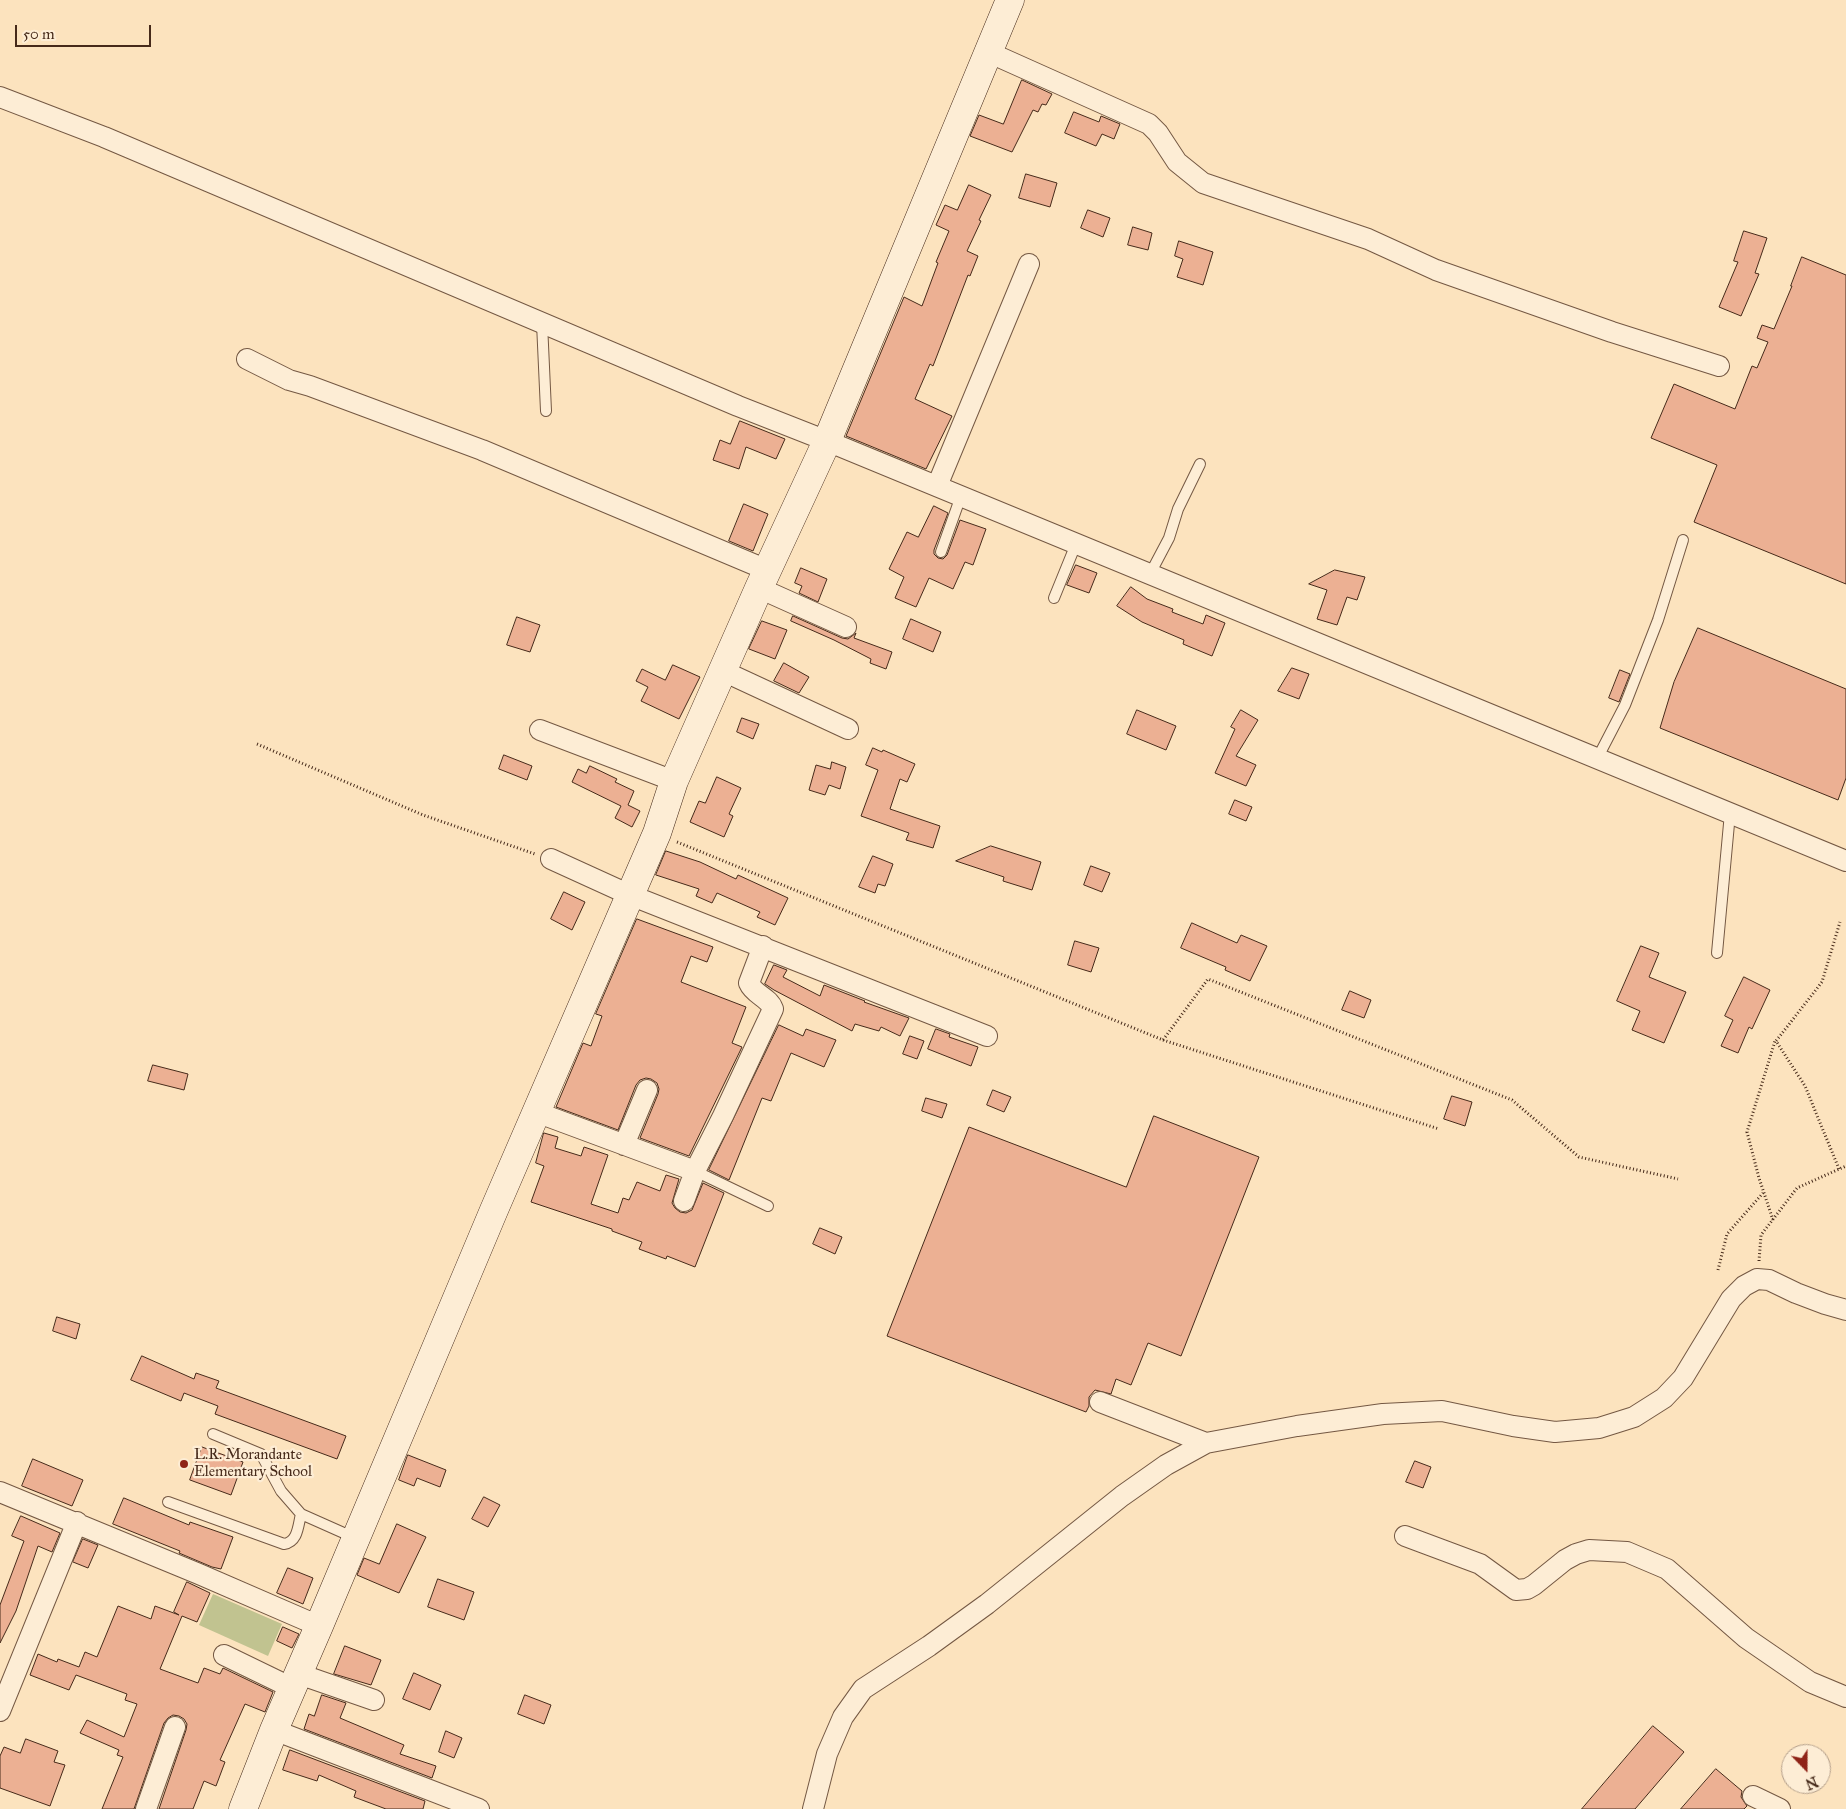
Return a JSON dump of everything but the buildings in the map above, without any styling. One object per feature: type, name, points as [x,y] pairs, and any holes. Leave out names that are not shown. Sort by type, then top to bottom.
[{"type":"street","points":[[244,1809],[274,1730],[536,1112],[657,833],[674,781],[827,440],[1010,0]]},
{"type":"street","points":[[988,52],[1149,124],[1158,133],[1178,162],[1203,183],[1368,239],[1436,270],[1612,332],[1719,366]]},
{"type":"street","points":[[0,97],[104,137],[738,406],[827,440],[1846,861]]},
{"type":"street","points":[[936,486],[1028,264]]},
{"type":"street","points":[[247,359],[289,380],[310,386],[482,450],[763,579],[846,627]]},
{"type":"street","points":[[723,671],[848,729]]},
{"type":"street","points":[[540,730],[674,781]]},
{"type":"street","points":[[551,859],[630,894],[987,1036]]},
{"type":"street","points":[[684,1201],[695,1172],[773,1009],[769,1002],[752,990],[749,983],[763,946]]},
{"type":"street","points":[[624,1145],[646,1090]]},
{"type":"street","points":[[536,1112],[695,1172]]},
{"type":"street","points":[[813,1809],[827,1754],[843,1717],[863,1689],[929,1646],[987,1604],[1122,1496],[1166,1465],[1206,1443],[1297,1426],[1383,1414],[1442,1411],[1513,1426],[1555,1432],[1599,1428],[1634,1416],[1664,1398],[1683,1378],[1731,1299],[1744,1286],[1756,1279],[1769,1280],[1796,1293],[1846,1310]]},
{"type":"street","points":[[1100,1402],[1206,1443]]},
{"type":"street","points":[[0,1492],[77,1522],[319,1626]]},
{"type":"street","points":[[0,1711],[5,1684],[77,1522]]},
{"type":"street","points":[[1405,1536],[1480,1564],[1516,1590],[1534,1586],[1565,1560],[1576,1554],[1589,1550],[1627,1552],[1667,1569],[1746,1638],[1810,1682],[1846,1697]]},
{"type":"street","points":[[224,1655],[295,1681],[374,1700]]},
{"type":"street","points":[[146,1809],[175,1727]]},
{"type":"street","points":[[274,1730],[479,1809]]},
{"type":"street","points":[[1753,1796],[1780,1809]]},
{"type":"lane","points":[[542,323],[546,411]]},
{"type":"lane","points":[[1150,574],[1169,538],[1178,509],[1200,464]]},
{"type":"lane","points":[[940,552],[961,496]]},
{"type":"lane","points":[[1597,759],[1625,705],[1658,620],[1682,540]]},
{"type":"lane","points":[[1054,598],[1076,544]]},
{"type":"lane","points":[[1717,954],[1730,813]]},
{"type":"lane","points":[[695,1172],[768,1206]]},
{"type":"lane","points":[[213,1434],[261,1454],[281,1491],[301,1514],[356,1538]]},
{"type":"lane","points":[[168,1502],[284,1544],[290,1543],[294,1539],[301,1514]]},
{"type":"path","points":[[257,744],[423,815],[551,859]]},
{"type":"path","points":[[657,833],[1163,1040],[1439,1129]]},
{"type":"path","points":[[1773,1220],[1747,1132],[1776,1041],[1822,982],[1840,922]]},
{"type":"path","points":[[1163,1040],[1208,978],[1512,1100],[1579,1156],[1678,1178]]},
{"type":"path","points":[[1776,1041],[1805,1086],[1839,1169]]},
{"type":"path","points":[[1756,1279],[1761,1235],[1798,1188],[1846,1166]]},
{"type":"path","points":[[1718,1270],[1727,1234],[1764,1192]]},
{"type":"green space","points":[[213,1594],[282,1624],[268,1656],[199,1625]]},
{"type":"place","name":"L.R. Morandante Elementary School","points":[[184,1464]]}]
